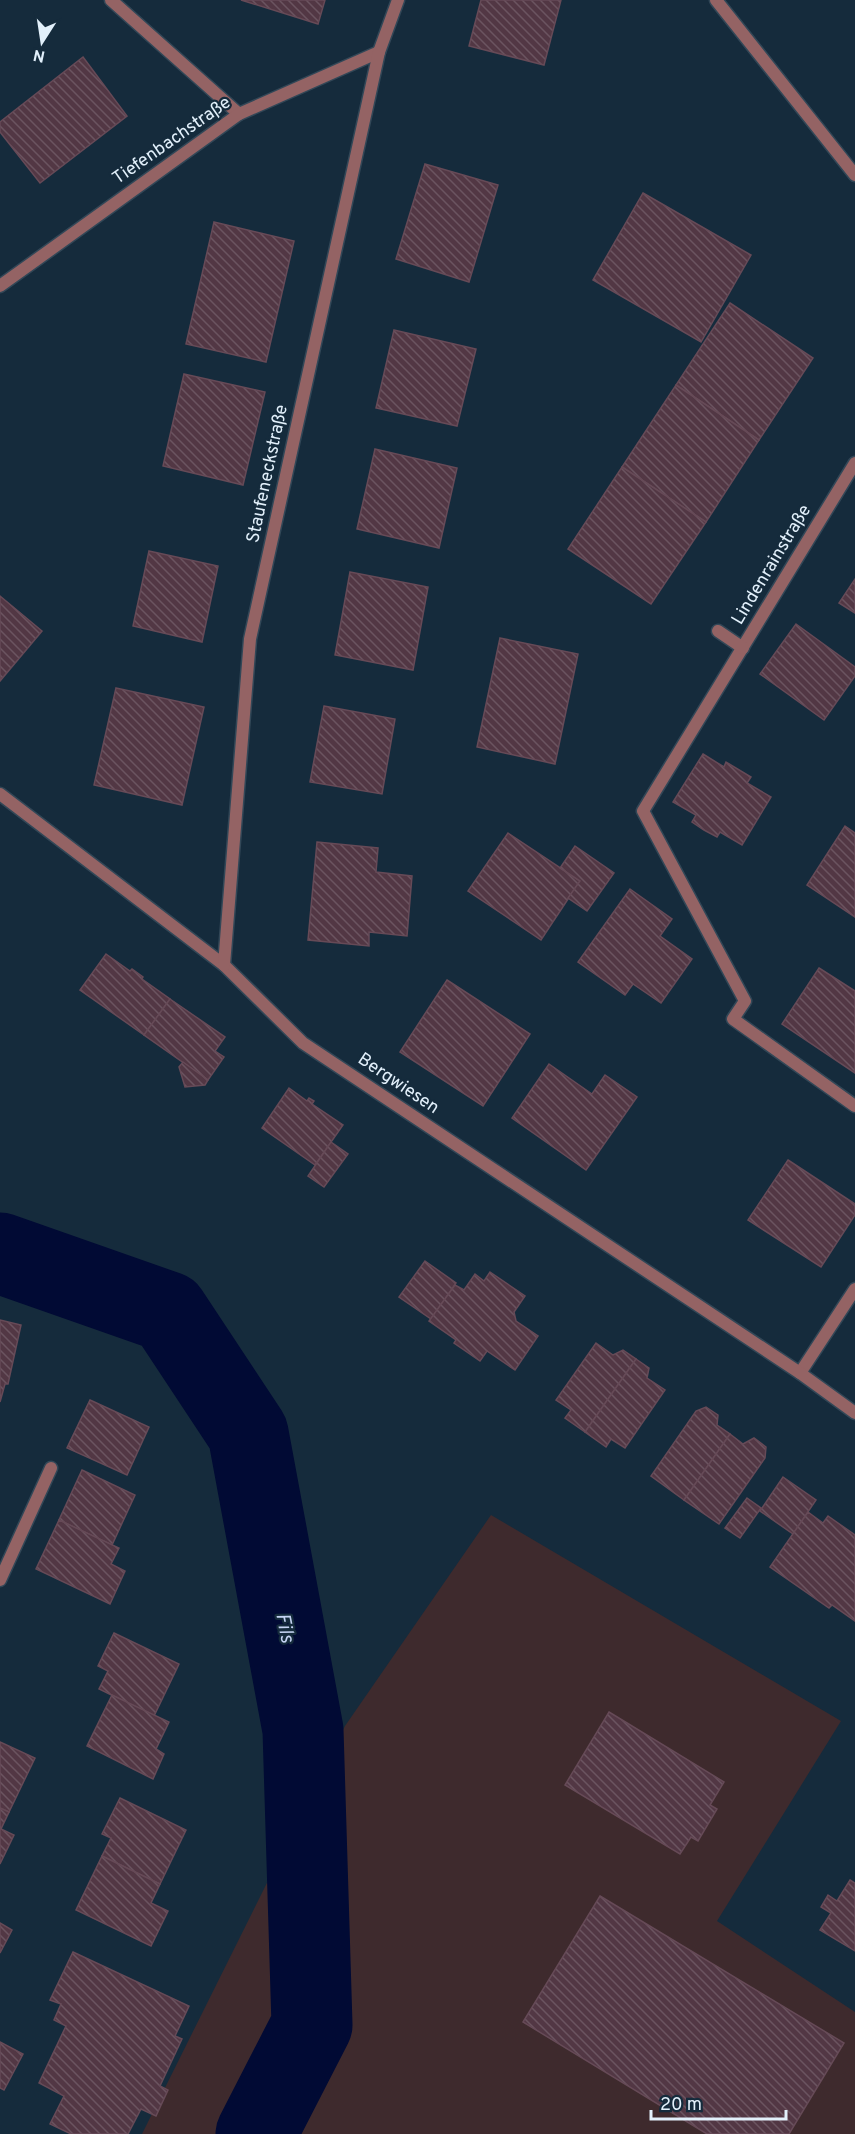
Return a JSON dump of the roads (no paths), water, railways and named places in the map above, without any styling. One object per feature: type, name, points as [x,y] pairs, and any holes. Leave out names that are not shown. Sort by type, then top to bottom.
[{"type":"street","points":[[111,0],[239,114]]},
{"type":"street","name":"Staufeneckstraße","points":[[224,965],[250,639],[380,52],[398,0]]},
{"type":"street","points":[[716,0],[855,175]]},
{"type":"street","name":"Tiefenbachstraße","points":[[0,286],[239,114],[380,52]]},
{"type":"street","name":"Lindenrainstraße","points":[[855,463],[643,811],[745,1001],[732,1019],[855,1106]]},
{"type":"street","points":[[718,631],[743,648]]},
{"type":"street","name":"Bergwiesen","points":[[0,794],[224,965],[303,1043],[800,1373],[855,1413]]},
{"type":"street","points":[[800,1373],[855,1289]]},
{"type":"street","points":[[0,1580],[51,1468]]},
{"type":"waterway","name":"Fils","points":[[0,1253],[168,1312],[248,1433],[303,1730],[312,2025],[256,2134]]}]
